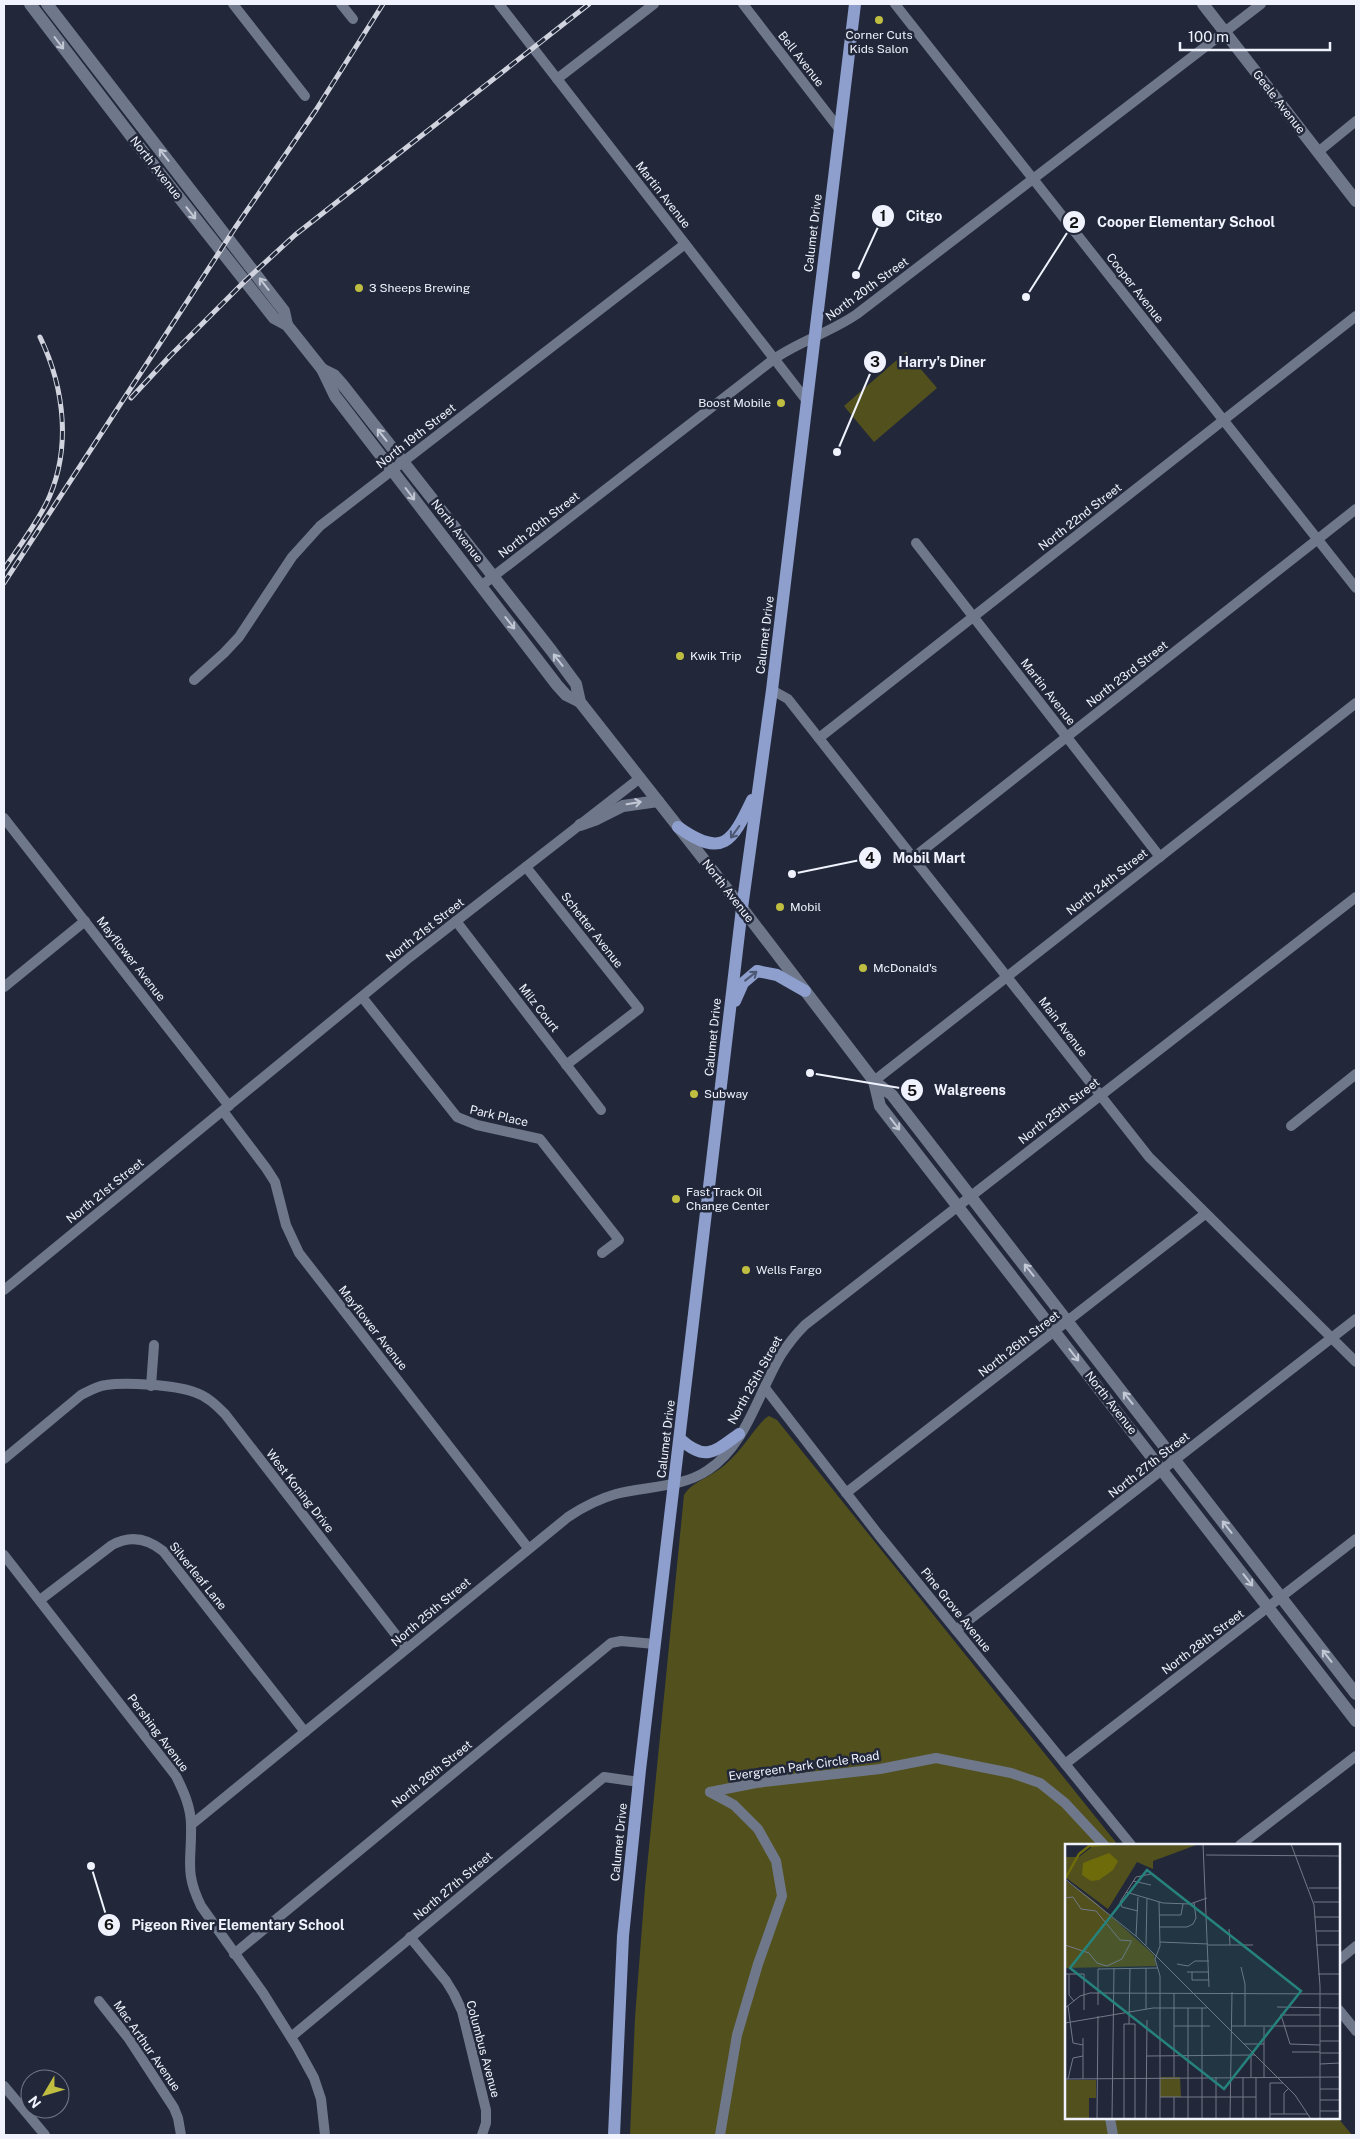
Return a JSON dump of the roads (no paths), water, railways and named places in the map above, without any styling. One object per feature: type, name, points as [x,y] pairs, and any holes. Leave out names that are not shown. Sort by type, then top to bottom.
[{"type":"main road","name":"North Avenue","points":[[30,4],[273,317],[287,325],[322,370],[335,396],[562,690],[572,699],[580,702]]},
{"type":"main road","name":"North Avenue","points":[[47,4],[283,309],[286,314],[287,325]]},
{"type":"main road","name":"Calumet Drive","points":[[614,2135],[623,1936],[639,1782],[742,908],[772,690],[855,4]]},
{"type":"main road","name":"Geele Avenue","points":[[1203,4],[1356,200]]},
{"type":"main road","name":"North Avenue","points":[[322,370],[337,378],[493,577],[574,681],[580,702],[742,908],[874,1081],[892,1095],[1069,1321],[1356,1694]]},
{"type":"main road","points":[[678,827],[691,836],[707,843],[716,844],[728,840],[742,821],[758,789]]},
{"type":"main road","points":[[580,825],[627,805],[658,801]]},
{"type":"main road","points":[[729,1018],[739,990],[750,975],[757,971],[777,975],[805,991]]},
{"type":"main road","name":"North Avenue","points":[[874,1081],[880,1106],[1356,1721]]},
{"type":"main road","points":[[680,1439],[694,1450],[705,1453],[718,1448],[739,1434]]},
{"type":"street","points":[[233,4],[305,96]]},
{"type":"street","points":[[341,4],[353,19]]},
{"type":"street","name":"Martin Avenue","points":[[499,4],[807,401]]},
{"type":"street","points":[[557,79],[654,4]]},
{"type":"street","name":"Bell Avenue","points":[[743,4],[840,130]]},
{"type":"street","name":"Cooper Avenue","points":[[895,4],[1356,588]]},
{"type":"street","name":"North 20th Street","points":[[481,586],[774,359],[814,337],[833,330],[857,314],[1261,4]]},
{"type":"street","points":[[1318,152],[1356,121]]},
{"type":"street","name":"North 19th Street","points":[[194,680],[239,637],[278,577],[307,539],[320,526],[685,244]]},
{"type":"street","name":"North 22nd Street","points":[[819,738],[1356,316]]},
{"type":"street","name":"North 23rd Street","points":[[913,858],[1356,509]]},
{"type":"street","name":"Martin Avenue","points":[[916,543],[1160,857]]},
{"type":"street","name":"Main Avenue","points":[[772,690],[788,699],[1149,1158],[1356,1362]]},
{"type":"street","name":"North 24th Street","points":[[874,1081],[1356,703]]},
{"type":"street","name":"North 21st Street","points":[[4,1290],[456,921],[640,778]]},
{"type":"street","name":"Mayflower Avenue","points":[[4,818],[85,921],[226,1108],[275,1182],[286,1226],[299,1253],[528,1548]]},
{"type":"street","name":"Schetter Avenue","points":[[526,867],[639,1009],[566,1065]]},
{"type":"street","name":"North 25th Street","points":[[191,1825],[568,1517],[600,1500],[617,1494],[675,1483],[697,1477],[710,1469],[729,1451],[765,1388],[781,1354],[805,1325],[1356,897]]},
{"type":"street","points":[[4,987],[85,921]]},
{"type":"street","name":"Milz Court","points":[[456,921],[601,1110]]},
{"type":"street","name":"Park Place","points":[[362,997],[457,1117],[477,1125],[540,1139],[618,1240],[602,1253]]},
{"type":"street","points":[[1291,1126],[1356,1074]]},
{"type":"street","name":"North 26th Street","points":[[846,1494],[1205,1214]]},
{"type":"street","name":"North 27th Street","points":[[956,1630],[1356,1319]]},
{"type":"street","points":[[151,1386],[154,1344]]},
{"type":"street","name":"West Koning Drive","points":[[4,1459],[82,1395],[92,1389],[120,1383],[195,1392],[216,1405],[406,1648]]},
{"type":"street","name":"Pine Grove Avenue","points":[[765,1388],[846,1494],[1130,1844]]},
{"type":"street","name":"Silverleaf Lane","points":[[40,1600],[119,1541],[138,1538],[156,1545],[163,1550],[305,1732]]},
{"type":"street","name":"North 28th Street","points":[[1065,1764],[1356,1540]]},
{"type":"street","name":"Pershing Avenue","points":[[4,1555],[176,1776],[188,1804],[191,1825],[188,1865],[195,1893],[291,2037],[318,2087],[324,2135]]},
{"type":"street","name":"North 26th Street","points":[[234,1954],[611,1644],[621,1641],[655,1644]]},
{"type":"street","points":[[1241,1844],[1356,1756]]},
{"type":"street","name":"Evergreen Park Circle Road","points":[[720,2135],[737,2035],[758,1964],[782,1896],[776,1861],[758,1829],[734,1805],[710,1792],[756,1783],[880,1769],[936,1758],[1011,1773],[1040,1783],[1064,1803],[1103,1844]]},
{"type":"street","name":"North 27th Street","points":[[291,2037],[604,1777],[639,1782]]},
{"type":"street","name":"Columbus Avenue","points":[[410,1937],[446,1981],[462,2011],[486,2110],[486,2123],[482,2135]]},
{"type":"street","points":[[1340,1959],[1356,1946]]},
{"type":"street","name":"Mac Arthur Avenue","points":[[99,2001],[129,2039],[174,2108],[178,2118],[180,2135]]},
{"type":"street","points":[[1340,2011],[1356,2031]]},
{"type":"street","points":[[4,2086],[45,2135]]},
{"type":"street","points":[[1110,2119],[1113,2135]]},
{"type":"railway","points":[[4,583],[235,228],[316,110],[383,4]]},
{"type":"railway","points":[[131,398],[245,281],[295,235],[589,4]]},
{"type":"railway","points":[[4,569],[46,504],[60,463],[62,442],[60,399],[49,357],[40,337]]},
{"type":"place","name":"Corner Cuts Kids Salon","points":[[879,20]]},
{"type":"place","name":"Citgo","points":[[856,275]]},
{"type":"place","name":"3 Sheeps Brewing","points":[[359,288]]},
{"type":"place","name":"Cooper Elementary School","points":[[1026,297]]},
{"type":"place","name":"Boost Mobile","points":[[781,403]]},
{"type":"place","name":"Harry's Diner","points":[[837,452]]},
{"type":"place","name":"Kwik Trip","points":[[680,656]]},
{"type":"place","name":"Mobil Mart","points":[[792,874]]},
{"type":"place","name":"Mobil","points":[[780,907]]},
{"type":"place","name":"McDonald's","points":[[863,968]]},
{"type":"place","name":"Walgreens","points":[[810,1073]]},
{"type":"place","name":"Subway","points":[[694,1094]]},
{"type":"place","name":"Fast Track Oil Change Center","points":[[676,1199]]},
{"type":"place","name":"Wells Fargo","points":[[746,1270]]},
{"type":"place","name":"Pigeon River Elementary School","points":[[91,1866]]}]
